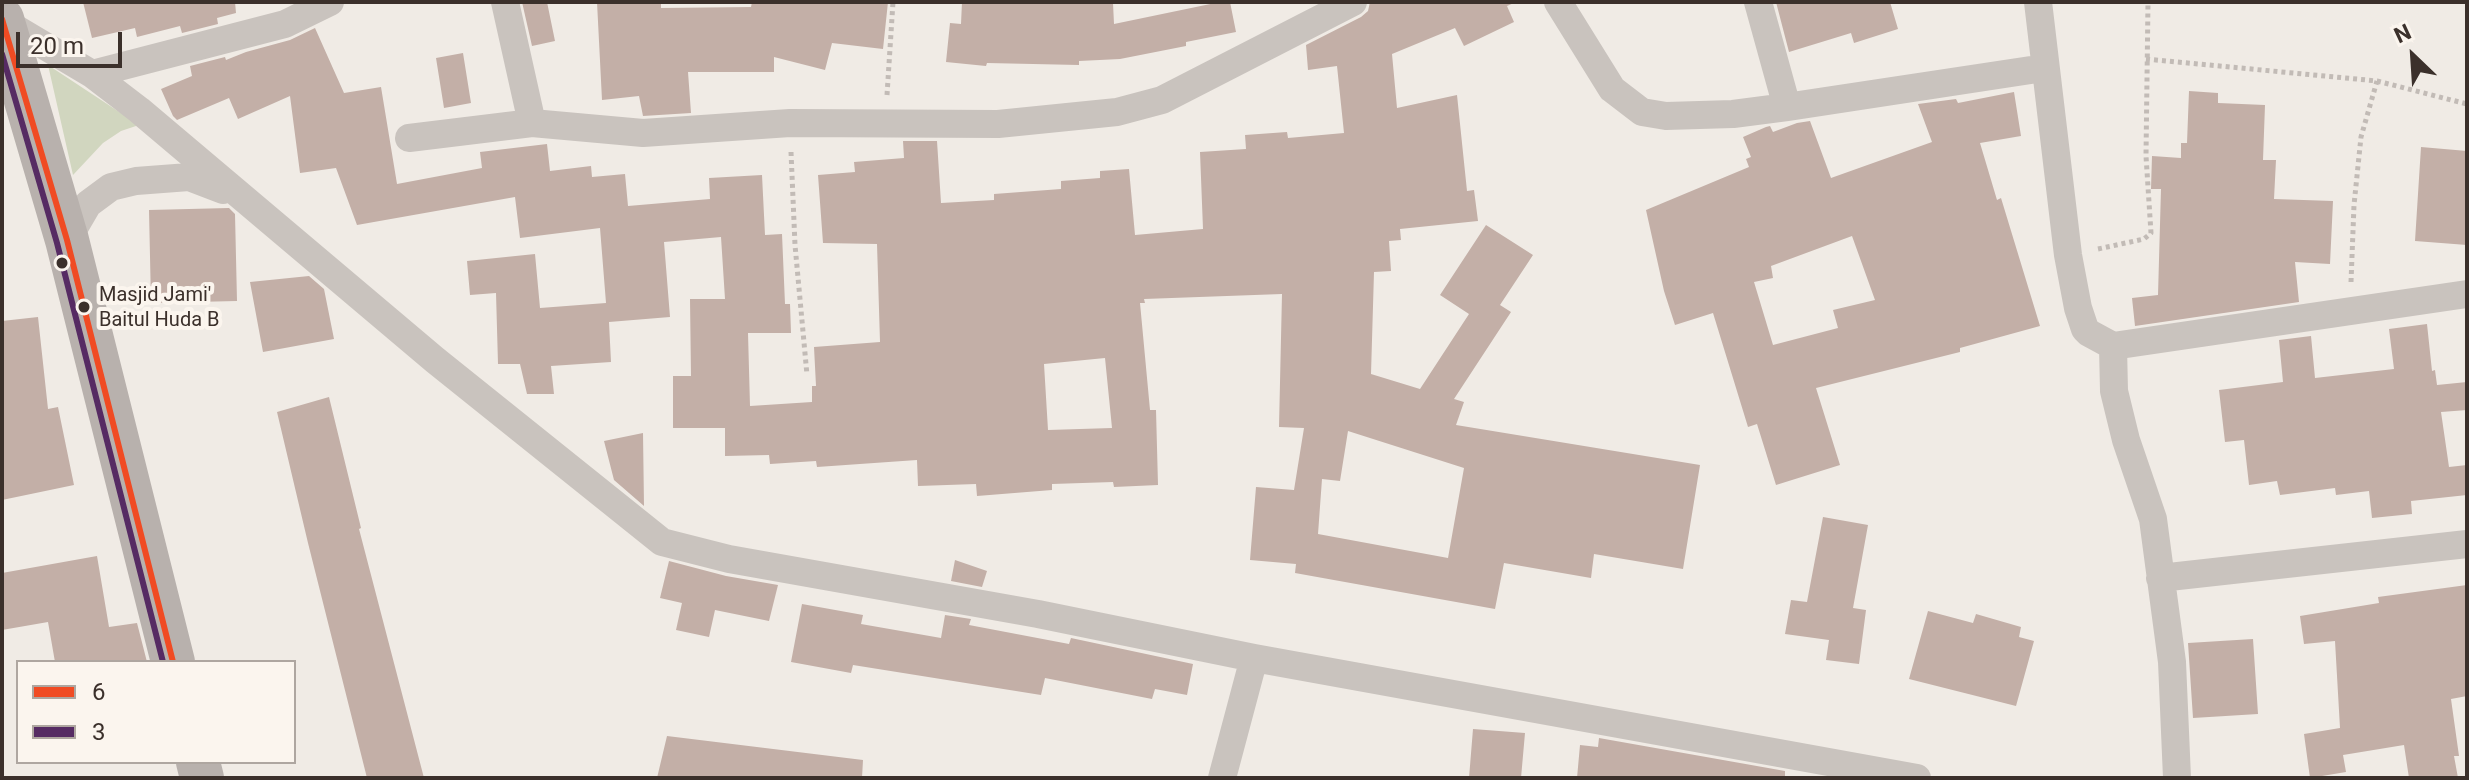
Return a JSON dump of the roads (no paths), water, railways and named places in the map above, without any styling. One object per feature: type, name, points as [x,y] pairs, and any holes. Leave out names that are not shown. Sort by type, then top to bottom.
[{"type":"main road","points":[[3,20],[67,240],[172,660]]},
{"type":"street","points":[[92,74],[285,24],[330,2]]},
{"type":"street","points":[[505,2],[532,123]]},
{"type":"street","points":[[409,138],[532,123],[643,133],[790,123],[998,124],[1117,112],[1162,100],[1353,2]]},
{"type":"street","points":[[1558,2],[1612,89],[1642,112],[1666,116],[1733,114],[2044,68]]},
{"type":"street","points":[[1758,2],[1787,107]]},
{"type":"street","points":[[2038,2],[2068,255],[2085,329],[2113,346],[2467,294]]},
{"type":"street","points":[[3,20],[92,74],[246,199],[435,360],[662,542],[729,559],[1024,611],[1254,658],[1917,778]]},
{"type":"street","points":[[67,240],[88,204],[111,187],[123,184],[189,177],[246,199]]},
{"type":"street","points":[[2113,346],[2114,391],[2126,440],[2153,519],[2172,662],[2177,778]]},
{"type":"street","points":[[2160,578],[2467,544]]},
{"type":"street","points":[[1222,778],[1254,658]]},
{"type":"place","name":"Masjid Jami' Baitul Huda B","points":[[84,307]]}]
